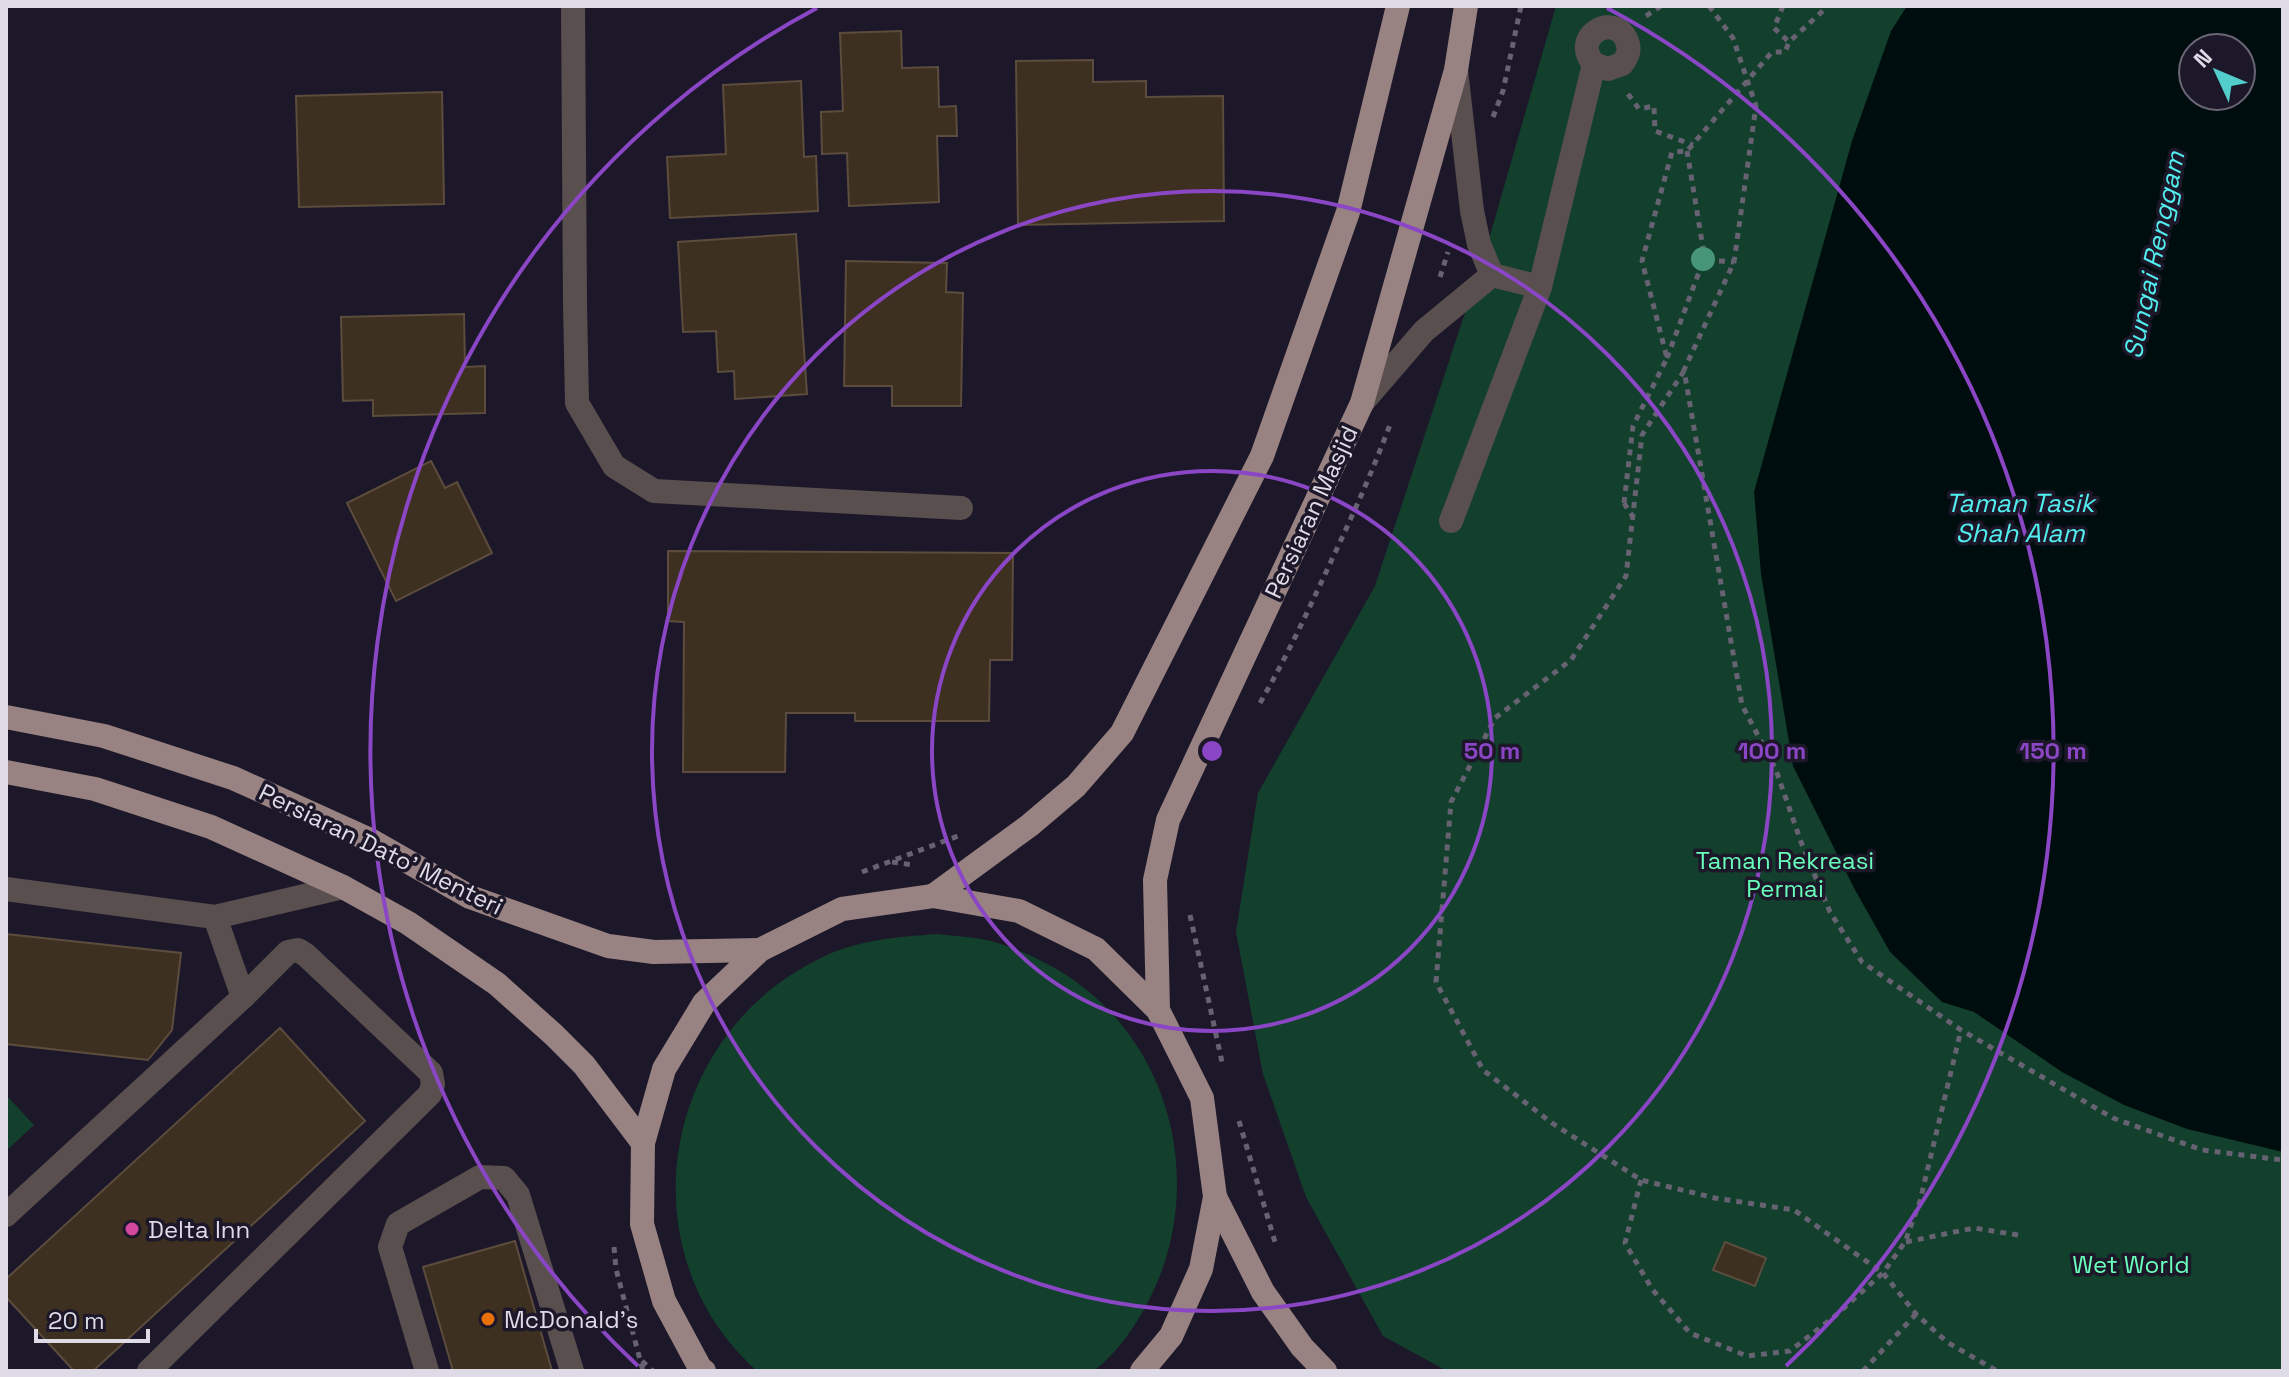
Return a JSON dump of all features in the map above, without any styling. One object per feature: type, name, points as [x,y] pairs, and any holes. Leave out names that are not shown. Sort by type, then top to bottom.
[{"type":"main road","points":[[933,896],[1030,825],[1076,786],[1122,733],[1262,456],[1348,212],[1398,6]]},
{"type":"main road","name":"Persiaran Masjid","points":[[1158,1010],[1155,880],[1168,820],[1362,403],[1456,70],[1466,6]]},
{"type":"main road","name":"Persiaran Dato' Menteri","points":[[6,717],[104,736],[233,778],[370,840],[470,897],[608,946],[654,952],[760,950]]},
{"type":"main road","points":[[6,772],[95,789],[211,827],[343,887],[408,923],[497,984],[554,1035],[584,1065],[643,1143]]},
{"type":"main road","points":[[701,1370],[664,1301],[642,1224],[643,1143],[664,1069],[704,1003],[760,950],[842,909],[933,896],[1019,911],[1096,949],[1158,1010],[1202,1098],[1215,1197],[1201,1269],[1171,1336],[1142,1371]]},
{"type":"main road","points":[[1215,1197],[1263,1292],[1302,1347],[1325,1371]]},
{"type":"street","points":[[573,6],[577,403],[614,466],[654,491],[961,508]]},
{"type":"street","points":[[1451,521],[1540,287],[1594,64]]},
{"type":"street","points":[[1456,70],[1472,211],[1479,244],[1492,275]]},
{"type":"street","points":[[1492,275],[1540,287]]},
{"type":"street","points":[[1362,403],[1424,331],[1492,275]]},
{"type":"street","points":[[6,889],[215,917],[343,887]]},
{"type":"street","points":[[215,917],[243,997]]},
{"type":"street","points":[[6,1215],[288,952],[298,950],[306,955],[431,1073],[433,1084],[430,1094],[149,1371]]},
{"type":"street","points":[[427,1371],[390,1247],[398,1224],[480,1177],[504,1178],[518,1195],[572,1371]]},
{"type":"path","points":[[1492,121],[1503,91],[1521,6]]},
{"type":"path","points":[[1709,6],[1733,38],[1756,106],[1734,262],[1684,370],[1642,435],[1626,576],[1571,660],[1495,718],[1451,802],[1436,982],[1483,1070],[1552,1123],[1641,1180],[1715,1198],[1794,1210],[1883,1273],[1916,1314],[1947,1342],[1997,1371]]},
{"type":"path","points":[[1783,6],[1774,28],[1789,42]]},
{"type":"path","points":[[1667,358],[1642,261],[1672,152],[1687,151],[1772,52],[1785,52],[1789,42],[1828,6]]},
{"type":"path","points":[[1639,109],[1654,106],[1655,131],[1693,145]]},
{"type":"path","points":[[1633,518],[1624,503],[1633,426],[1667,358],[1704,259],[1687,151]]},
{"type":"path","points":[[1424,331],[1451,240]]},
{"type":"path","points":[[1704,259],[1734,262]]},
{"type":"path","points":[[1684,370],[1742,705],[1776,770],[1830,912],[1862,962],[1961,1030],[2113,1118],[2202,1150],[2283,1160]]},
{"type":"path","points":[[1259,705],[1280,669],[1329,567],[1371,475],[1393,417]]},
{"type":"path","points":[[857,874],[966,833]]},
{"type":"path","points":[[1188,909],[1225,1073]]},
{"type":"path","points":[[1641,1180],[1625,1243],[1652,1289],[1690,1333],[1747,1356],[1790,1351],[1883,1273],[1905,1242],[1920,1201],[1961,1030]]},
{"type":"path","points":[[1238,1118],[1277,1247]]},
{"type":"path","points":[[1905,1242],[1974,1228],[2018,1235]]},
{"type":"path","points":[[613,1242],[616,1269],[643,1371]]},
{"type":"path","points":[[1863,1371],[1916,1314]]},
{"type":"path","points":[[640,1359],[653,1371]]},
{"type":"green space","name":"Taman Rekreasi Permai","points":[[1556,6],[2283,6],[2283,1371],[1447,1371],[1383,1336],[1306,1197],[1263,1074],[1236,932],[1258,793],[1375,586],[1487,246]]},
{"type":"green space","points":[[937,934],[991,941],[1054,968],[1088,991],[1118,1021],[1142,1055],[1160,1092],[1172,1132],[1177,1173],[1175,1214],[1167,1255],[1152,1294],[1127,1336],[1094,1371],[757,1371],[715,1322],[688,1267],[677,1209],[679,1149],[695,1092],[724,1039],[766,994],[819,959],[862,944]]},
{"type":"green space","points":[[6,1095],[34,1125],[6,1151]]},
{"type":"water","name":"Taman Tasik Shah Alam","points":[[1907,6],[2283,6],[2283,1152],[2187,1129],[2124,1105],[2062,1072],[1974,1012],[1942,1002],[1890,952],[1793,766],[1761,574],[1754,492],[1852,141],[1891,31]]},
{"type":"building","points":[[901,31],[902,68],[938,67],[939,107],[956,106],[957,136],[937,136],[939,202],[849,206],[847,153],[822,154],[821,112],[843,111],[840,33]]},
{"type":"building","points":[[1093,60],[1093,82],[1146,81],[1146,97],[1223,96],[1224,221],[1018,225],[1016,61]]},
{"type":"building","points":[[801,81],[804,157],[816,156],[818,211],[670,218],[667,157],[726,154],[723,85]]},
{"type":"building","points":[[442,92],[444,204],[299,207],[296,96]]},
{"type":"building","points":[[796,234],[807,394],[735,399],[734,371],[718,372],[716,331],[683,332],[678,242]]},
{"type":"building","points":[[846,261],[947,263],[946,292],[963,293],[961,406],[892,406],[892,386],[844,386]]},
{"type":"building","points":[[464,314],[465,367],[485,366],[485,413],[373,416],[373,400],[343,401],[341,317]]},
{"type":"building","points":[[431,461],[445,488],[457,482],[492,553],[396,601],[347,503]]},
{"type":"building","points":[[668,551],[1013,553],[1012,660],[990,660],[989,721],[855,721],[855,713],[786,713],[785,772],[683,772],[684,622],[668,621]]},
{"type":"building","points":[[6,934],[181,953],[172,1030],[148,1060],[6,1044]]},
{"type":"building","points":[[280,1028],[365,1121],[93,1371],[74,1371],[6,1297],[6,1279]]},
{"type":"building","name":"McDonald's","points":[[515,1241],[552,1371],[453,1371],[423,1267]]},
{"type":"building","points":[[1725,1242],[1766,1258],[1755,1286],[1713,1270]]},
{"type":"place","name":"Delta Inn","points":[[132,1229]]},
{"type":"place","name":"McDonald's","points":[[488,1319]]},
{"type":"water label","name":"Sungai Renggam","points":[[2154,255]]},
{"type":"park label","name":"Wet World","points":[[2131,1264]]}]
